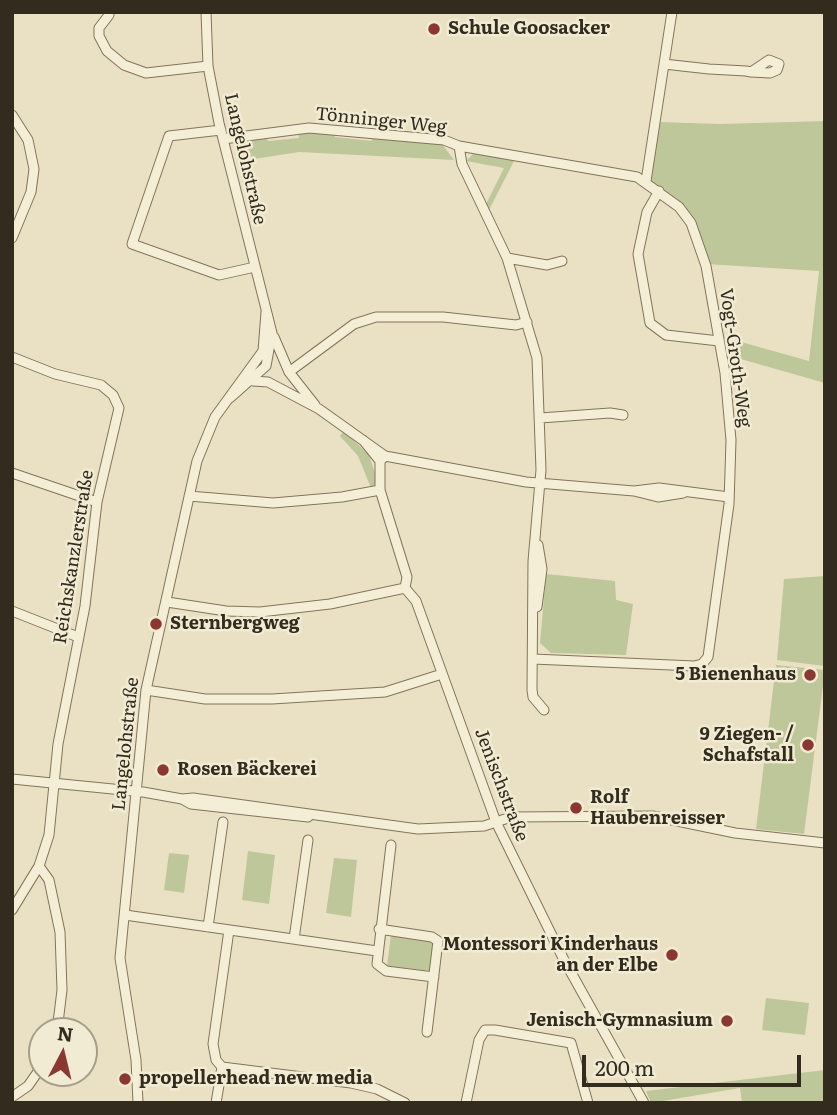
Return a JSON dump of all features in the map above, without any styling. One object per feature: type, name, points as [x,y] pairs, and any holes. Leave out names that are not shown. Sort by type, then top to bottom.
[{"type":"street","name":"Langelohstraße","points":[[206,12],[208,66],[222,134],[272,332],[265,365],[253,381],[229,399]]},
{"type":"street","points":[[646,181],[672,12]]},
{"type":"street","points":[[109,15],[99,28],[99,36],[107,51],[124,65],[146,73],[208,66]]},
{"type":"street","points":[[664,64],[751,72]]},
{"type":"street","points":[[12,115],[28,140],[33,158],[34,180],[12,238]]},
{"type":"street","name":"Tönninger Weg","points":[[255,267],[219,275],[132,244],[169,136],[325,128],[430,138],[459,146],[462,164],[507,258],[537,358],[540,482],[533,561],[533,659],[534,697],[544,710]]},
{"type":"street","name":"Vogt-Groth-Weg","points":[[459,146],[646,181],[679,207],[697,234],[706,264],[719,341],[730,425],[729,497],[706,662],[694,666],[533,659]]},
{"type":"street","points":[[659,191],[647,212],[638,254],[650,323],[666,335],[719,341]]},
{"type":"street","points":[[507,258],[547,265],[562,261]]},
{"type":"street","name":"Langelohstraße","points":[[138,1103],[136,1060],[120,968],[146,690],[188,496],[206,437],[263,351],[266,312]]},
{"type":"street","points":[[289,372],[354,324],[376,317],[443,317],[516,325],[527,323]]},
{"type":"street","points":[[272,332],[289,372],[319,409]]},
{"type":"street","points":[[263,351],[272,384]]},
{"type":"street","name":"Reichskanzlerstraße","points":[[12,357],[55,374],[102,385],[114,395],[118,415],[96,502],[87,595],[64,704],[49,835],[39,866],[12,910]]},
{"type":"street","points":[[252,366],[265,365],[289,372]]},
{"type":"street","points":[[253,381],[272,384],[319,409],[374,445],[383,458],[468,473],[634,491],[658,497],[683,493],[729,497]]},
{"type":"street","points":[[540,418],[610,413],[623,415]]},
{"type":"street","name":"Jenischstraße","points":[[383,458],[380,490],[407,577],[405,588],[416,601],[496,822],[564,960],[644,1103]]},
{"type":"street","points":[[12,473],[96,502]]},
{"type":"street","points":[[188,496],[273,503],[342,497],[380,490]]},
{"type":"street","points":[[167,602],[226,611],[260,612],[330,604],[405,588]]},
{"type":"street","points":[[12,611],[78,637]]},
{"type":"street","points":[[146,690],[205,699],[272,699],[385,692],[442,674]]},
{"type":"street","points":[[12,779],[136,792],[182,799],[191,804],[296,818],[311,816],[418,829],[473,828],[511,817],[653,816],[735,833],[825,843]]},
{"type":"street","points":[[208,927],[223,822]]},
{"type":"street","points":[[294,939],[309,840]]},
{"type":"street","points":[[390,845],[377,964],[386,971],[434,977]]},
{"type":"street","points":[[39,866],[49,880],[60,932],[62,990],[59,1017]]},
{"type":"street","points":[[125,915],[377,951]]},
{"type":"street","points":[[379,929],[436,938],[438,945],[428,1032]]},
{"type":"street","points":[[216,1103],[222,1067],[213,1052],[213,1034],[229,930]]},
{"type":"street","points":[[466,1103],[479,1040],[485,1030],[495,1030],[570,1043],[588,1103]]},
{"type":"street","points":[[222,1067],[351,1083],[377,1089],[405,1103]]},
{"type":"street","points":[[12,1097],[28,1086]]},
{"type":"green space","points":[[825,121],[825,383],[730,356],[727,338],[809,361],[819,271],[706,264],[684,213],[646,181],[657,122],[720,124]]},
{"type":"green space","points":[[298,132],[333,132],[335,137],[372,141],[371,135],[442,144],[454,160],[299,152],[241,161],[237,146],[247,144],[246,139],[266,135],[268,141],[299,138]]},
{"type":"green space","points":[[474,153],[514,161],[489,210],[486,204],[504,168],[466,161]]},
{"type":"green space","points":[[344,431],[369,455],[377,479],[375,487],[371,488],[358,456],[340,436]]},
{"type":"green space","points":[[546,574],[615,581],[616,600],[633,604],[626,655],[551,653],[540,643]]},
{"type":"green space","points":[[825,576],[825,666],[777,660],[784,579]]},
{"type":"green space","points":[[776,665],[825,670],[804,834],[756,829]]},
{"type":"green space","points":[[248,851],[275,855],[269,904],[242,900]]},
{"type":"green space","points":[[169,853],[189,855],[184,893],[164,890]]},
{"type":"green space","points":[[334,858],[357,860],[351,917],[326,913]]},
{"type":"green space","points":[[391,935],[431,939],[434,942],[431,971],[387,966]]},
{"type":"green space","points":[[766,998],[809,1003],[805,1035],[762,1030]]},
{"type":"green space","points":[[825,1070],[825,1103],[742,1103],[740,1088],[651,1103],[646,1091]]},
{"type":"place","name":"Schule Goosacker","points":[[434,29]]},
{"type":"place","name":"Sternbergweg","points":[[156,624]]},
{"type":"place","name":"5 Bienenhaus","points":[[810,675]]},
{"type":"place","name":"9 Ziegen- / Schafstall","points":[[808,745]]},
{"type":"place","name":"Rosen Bäckerei","points":[[163,770]]},
{"type":"place","name":"Rolf Haubenreisser","points":[[576,808]]},
{"type":"place","name":"Montessori Kinderhaus an der Elbe","points":[[672,955]]},
{"type":"place","name":"Jenisch-Gymnasium","points":[[727,1021]]},
{"type":"place","name":"propellerhead new media","points":[[125,1079]]}]
